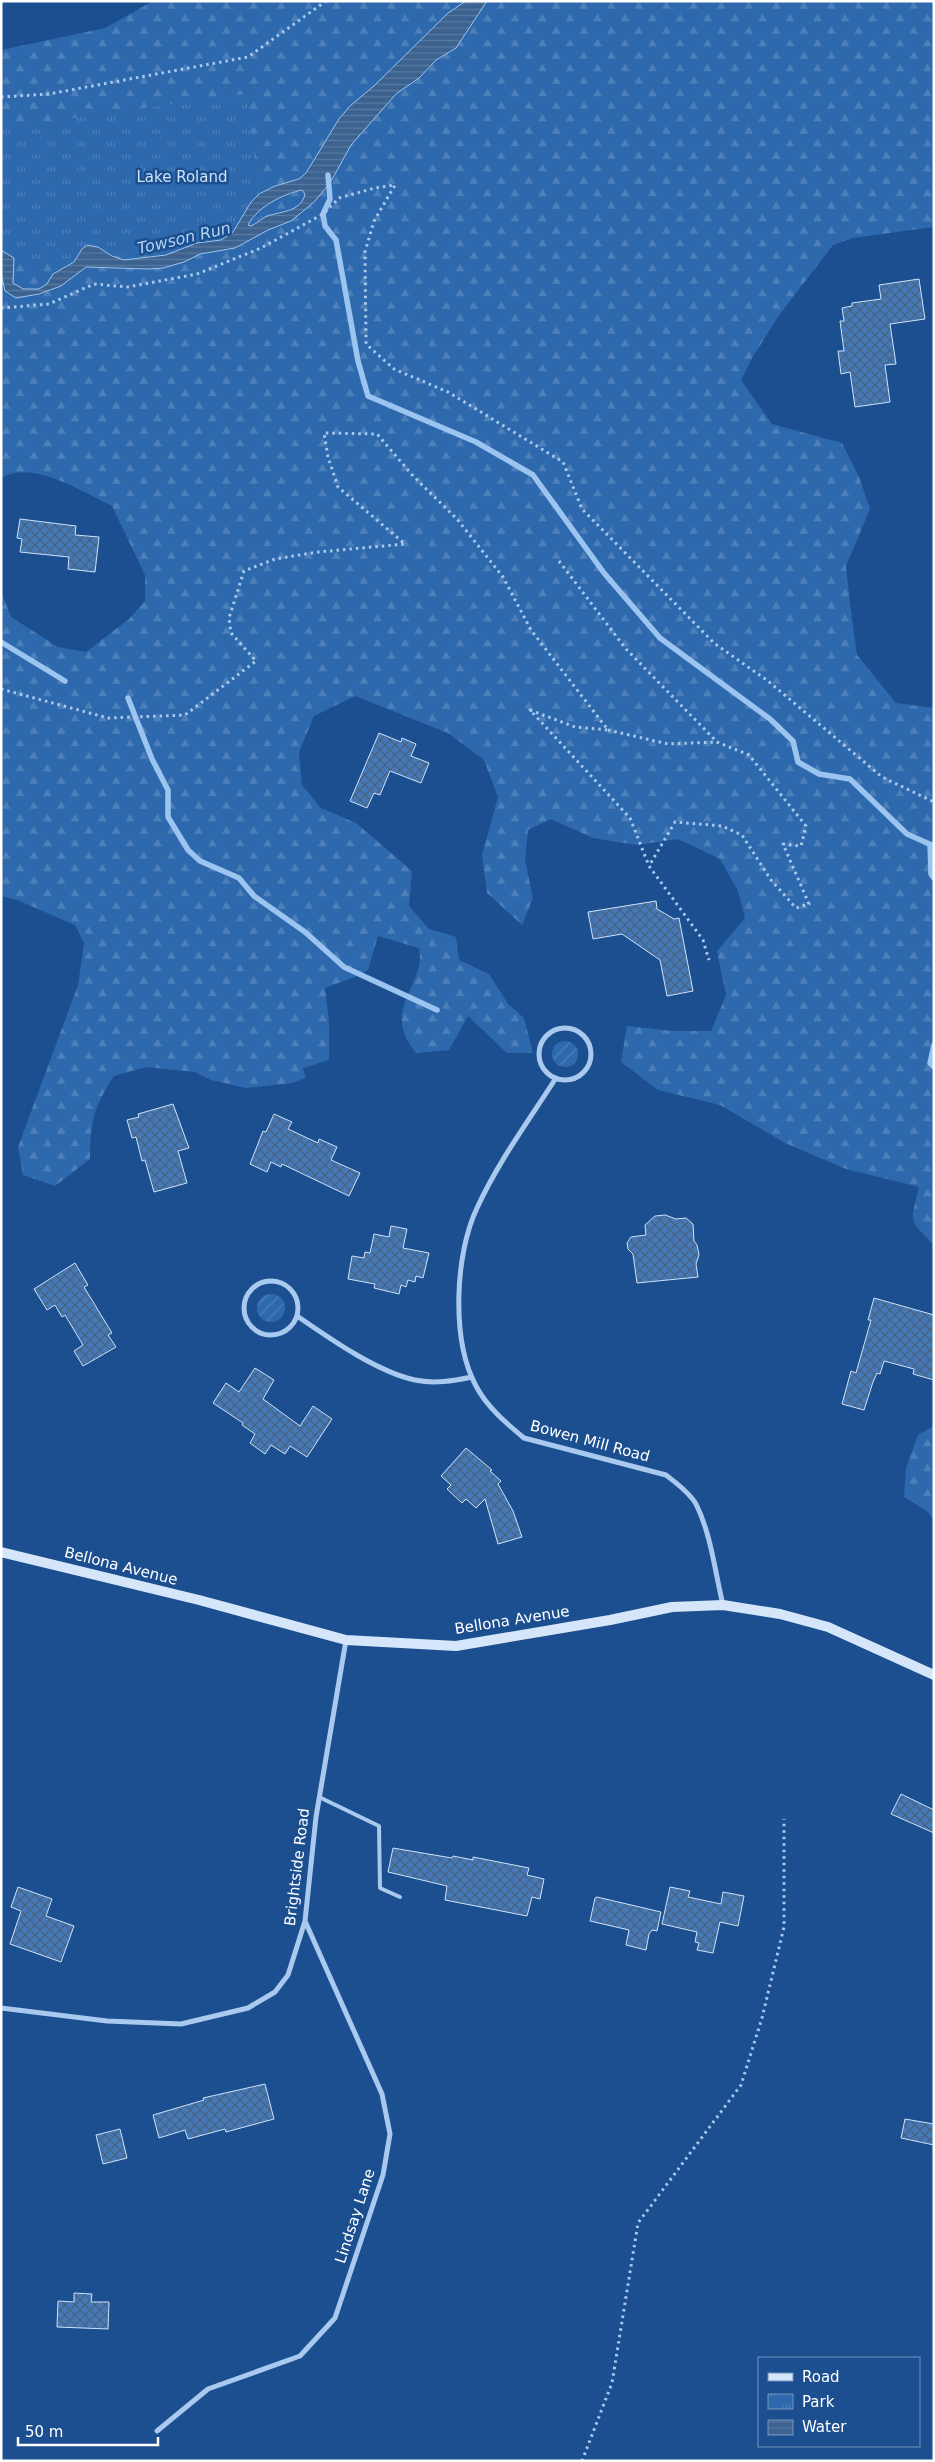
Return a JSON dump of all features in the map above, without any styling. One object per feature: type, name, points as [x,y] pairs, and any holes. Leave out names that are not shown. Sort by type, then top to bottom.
[{"type":"main road","name":"Bellona Avenue","points":[[1,1552],[200,1600],[346,1640],[456,1646],[610,1620],[672,1607],[723,1605],[780,1614],[828,1627],[934,1675]]},
{"type":"street","points":[[573,1029],[584,1036],[589,1042],[591,1048],[590,1062],[583,1074],[576,1078],[556,1078],[547,1072],[541,1063],[540,1048],[547,1036],[554,1031],[573,1029]]},
{"type":"street","name":"Bowen Mill Road","points":[[556,1078],[509,1151],[476,1208],[465,1243],[459,1284],[461,1325],[466,1362],[472,1377],[490,1406],[506,1424],[524,1438],[666,1475],[681,1487],[695,1503],[703,1522],[723,1605]]},
{"type":"street","points":[[279,1282],[295,1294],[298,1302],[297,1316],[286,1330],[272,1335],[264,1334],[256,1330],[248,1322],[245,1314],[245,1301],[250,1292],[259,1284],[279,1282]]},
{"type":"street","points":[[297,1316],[326,1336],[397,1374],[431,1382],[450,1382],[472,1377]]},
{"type":"street","name":"Brightside Road","points":[[1,2008],[150,2024],[181,2024],[248,2008],[275,1992],[288,1975],[304,1921],[319,1797],[346,1640]]},
{"type":"street","name":"Lindsay Lane","points":[[157,2431],[208,2389],[300,2356],[335,2318],[383,2175],[390,2134],[382,2094],[304,1921]]},
{"type":"lane","points":[[319,1797],[379,1826],[380,1888],[400,1896]]},
{"type":"path","points":[[1,96],[49,94],[248,57],[326,1]]},
{"type":"path","points":[[1,308],[49,304],[94,284],[128,288],[197,274],[262,248],[322,214],[339,198],[375,188],[395,185],[374,220],[365,252],[366,344],[394,369],[448,392],[563,462],[582,509],[714,643],[768,681],[882,777],[934,802]]},
{"type":"path","points":[[1,688],[108,718],[185,715],[256,661],[231,633],[229,618],[244,571],[275,559],[318,552],[404,544],[338,487],[328,457],[324,433],[377,434],[414,477],[457,519],[503,577],[531,630],[608,730]]},
{"type":"path","points":[[559,561],[626,649],[717,742],[748,755],[806,826],[801,846],[783,844],[809,904],[796,908],[771,880],[742,835],[722,826],[675,822],[648,866]]},
{"type":"path","points":[[709,960],[703,940],[648,866],[630,818],[530,710],[575,727],[608,730],[668,744],[717,742]]},
{"type":"path","points":[[582,2461],[612,2383],[638,2223],[741,2085],[756,2037],[784,1927],[784,1819]]},
{"type":"green space","points":[[153,1],[934,1],[934,227],[853,238],[833,245],[780,314],[752,358],[741,380],[772,424],[842,443],[859,477],[870,509],[846,566],[857,655],[896,703],[934,708],[934,1245],[919,1229],[913,1219],[919,1187],[846,1169],[785,1143],[720,1105],[658,1090],[621,1062],[627,1026],[673,1031],[711,1031],[726,995],[717,951],[745,918],[738,891],[720,859],[678,839],[637,845],[593,838],[551,819],[528,830],[525,860],[533,898],[522,925],[487,893],[482,855],[498,797],[484,760],[448,733],[355,696],[314,716],[299,752],[302,785],[321,808],[356,823],[412,871],[409,906],[429,929],[456,937],[459,960],[489,974],[508,1004],[524,1018],[533,1053],[507,1053],[468,1016],[449,1050],[416,1053],[406,1037],[402,1023],[403,1010],[420,962],[419,948],[378,936],[368,970],[325,988],[329,1020],[329,1060],[303,1068],[306,1078],[292,1083],[246,1088],[211,1080],[195,1072],[146,1067],[114,1076],[94,1115],[90,1159],[55,1186],[23,1175],[18,1147],[78,985],[84,943],[75,925],[17,900],[1,896],[1,591],[11,617],[58,647],[86,652],[129,619],[145,601],[145,575],[112,506],[72,486],[42,475],[27,472],[13,473],[1,478],[1,50],[105,28]]},
{"type":"green space","name":"Lake Roland","points":[[246,94],[266,243],[1,266],[1,128]]},
{"type":"green space","points":[[565,1041],[574,1045],[578,1054],[574,1063],[565,1067],[556,1063],[552,1054],[556,1045]]},
{"type":"green space","points":[[271,1294],[281,1298],[285,1308],[281,1318],[271,1322],[261,1318],[257,1308],[261,1298]]},
{"type":"green space","points":[[934,1426],[934,1520],[927,1511],[904,1497],[906,1468],[918,1435]]},
{"type":"water","name":"Towson Run","points":[[466,1],[487,1],[456,48],[436,60],[419,78],[396,94],[351,145],[330,183],[314,202],[291,221],[268,230],[235,248],[200,254],[184,262],[163,268],[86,267],[61,286],[39,294],[16,298],[5,291],[1,273],[1,250],[14,258],[13,283],[23,289],[39,289],[47,284],[53,274],[74,262],[82,249],[87,245],[98,247],[112,256],[124,260],[166,255],[197,243],[221,240],[233,232],[251,202],[259,194],[275,186],[299,179],[306,173],[339,119],[350,106],[375,85],[448,13]],"holes":[[[302,190],[305,194],[303,200],[294,208],[265,217],[251,226],[248,225],[252,218],[271,202]]]},
{"type":"building","points":[[919,279],[925,319],[890,324],[896,364],[885,365],[890,402],[855,407],[850,372],[841,374],[838,351],[844,351],[840,321],[844,321],[842,308],[852,306],[852,303],[881,299],[879,285]]},
{"type":"building","points":[[20,519],[76,526],[75,535],[99,537],[95,572],[68,569],[69,557],[20,552],[22,539],[17,538]]},
{"type":"building","points":[[379,733],[401,742],[402,738],[416,744],[411,756],[429,763],[421,783],[390,771],[380,795],[374,793],[367,808],[350,801]]},
{"type":"building","points":[[656,901],[657,909],[674,919],[679,918],[693,991],[667,996],[660,960],[622,934],[593,939],[588,912]]},
{"type":"building","points":[[173,1104],[189,1148],[178,1151],[187,1183],[154,1192],[145,1160],[142,1161],[136,1137],[132,1138],[127,1120],[139,1117],[138,1114]]},
{"type":"building","points":[[274,1114],[292,1122],[288,1129],[318,1143],[319,1139],[337,1147],[331,1160],[360,1173],[349,1196],[282,1164],[281,1167],[271,1162],[267,1172],[250,1164],[263,1131],[266,1132]]},
{"type":"building","points":[[665,1215],[676,1219],[686,1218],[693,1224],[694,1241],[699,1255],[696,1264],[698,1277],[637,1283],[633,1254],[628,1249],[627,1243],[631,1237],[646,1235],[645,1225],[655,1216]]},
{"type":"building","points":[[391,1226],[407,1229],[403,1248],[429,1253],[423,1278],[416,1276],[415,1282],[408,1280],[406,1287],[401,1285],[399,1294],[374,1288],[375,1284],[348,1279],[352,1256],[364,1258],[365,1252],[370,1253],[374,1234],[389,1237]]},
{"type":"building","points":[[75,1263],[88,1285],[84,1287],[112,1333],[108,1335],[116,1347],[83,1366],[74,1351],[83,1345],[65,1315],[62,1317],[55,1305],[47,1310],[34,1289]]},
{"type":"building","points":[[874,1298],[934,1315],[934,1380],[913,1374],[914,1369],[884,1361],[880,1374],[877,1373],[873,1382],[864,1410],[842,1404],[851,1371],[856,1373],[871,1320],[868,1320]]},
{"type":"building","points":[[255,1368],[274,1380],[263,1399],[300,1426],[313,1406],[332,1419],[307,1457],[290,1446],[285,1454],[271,1445],[265,1454],[250,1443],[255,1434],[242,1425],[243,1423],[213,1403],[226,1383],[239,1392]]},
{"type":"building","points":[[466,1448],[492,1470],[490,1471],[501,1481],[498,1484],[513,1511],[522,1537],[498,1544],[485,1499],[476,1508],[466,1499],[462,1503],[447,1489],[451,1485],[441,1476]]},
{"type":"building","points":[[901,1794],[934,1810],[934,1833],[891,1814]]},
{"type":"building","points":[[393,1848],[452,1858],[453,1856],[473,1860],[473,1857],[529,1868],[527,1875],[544,1879],[540,1899],[532,1897],[527,1916],[445,1900],[447,1886],[388,1872]]},
{"type":"building","points":[[18,1887],[52,1899],[46,1916],[74,1926],[61,1962],[10,1944],[21,1911],[11,1907]]},
{"type":"building","points":[[670,1887],[690,1891],[688,1897],[721,1904],[723,1892],[744,1896],[738,1926],[720,1922],[713,1953],[697,1950],[699,1943],[695,1942],[697,1932],[662,1924]]},
{"type":"building","points":[[595,1898],[661,1912],[657,1931],[652,1930],[649,1934],[646,1950],[626,1945],[629,1930],[590,1921]]},
{"type":"building","points":[[265,2084],[274,2119],[226,2132],[225,2129],[188,2139],[185,2130],[159,2138],[153,2115],[204,2100],[203,2098]]},
{"type":"building","points":[[905,2119],[934,2124],[934,2145],[901,2138]]},
{"type":"building","points":[[120,2129],[127,2158],[103,2164],[96,2135]]},
{"type":"building","points":[[74,2293],[92,2294],[91,2302],[109,2302],[108,2329],[57,2327],[58,2301],[74,2302]]},
{"type":"waterway","points":[[328,175],[330,199],[323,214],[325,226],[336,240],[358,361],[368,396],[476,442],[533,475],[604,573],[660,638],[770,719],[793,741],[798,762],[819,774],[850,779],[907,834],[934,846]]},
{"type":"waterway","points":[[1,642],[65,681]]},
{"type":"waterway","points":[[128,698],[152,759],[168,790],[168,817],[188,850],[200,861],[239,878],[254,896],[305,932],[344,967],[437,1010]]},
{"type":"waterway","points":[[930,844],[931,874],[934,878]]},
{"type":"waterway","points":[[934,1045],[930,1063],[934,1067]]}]
